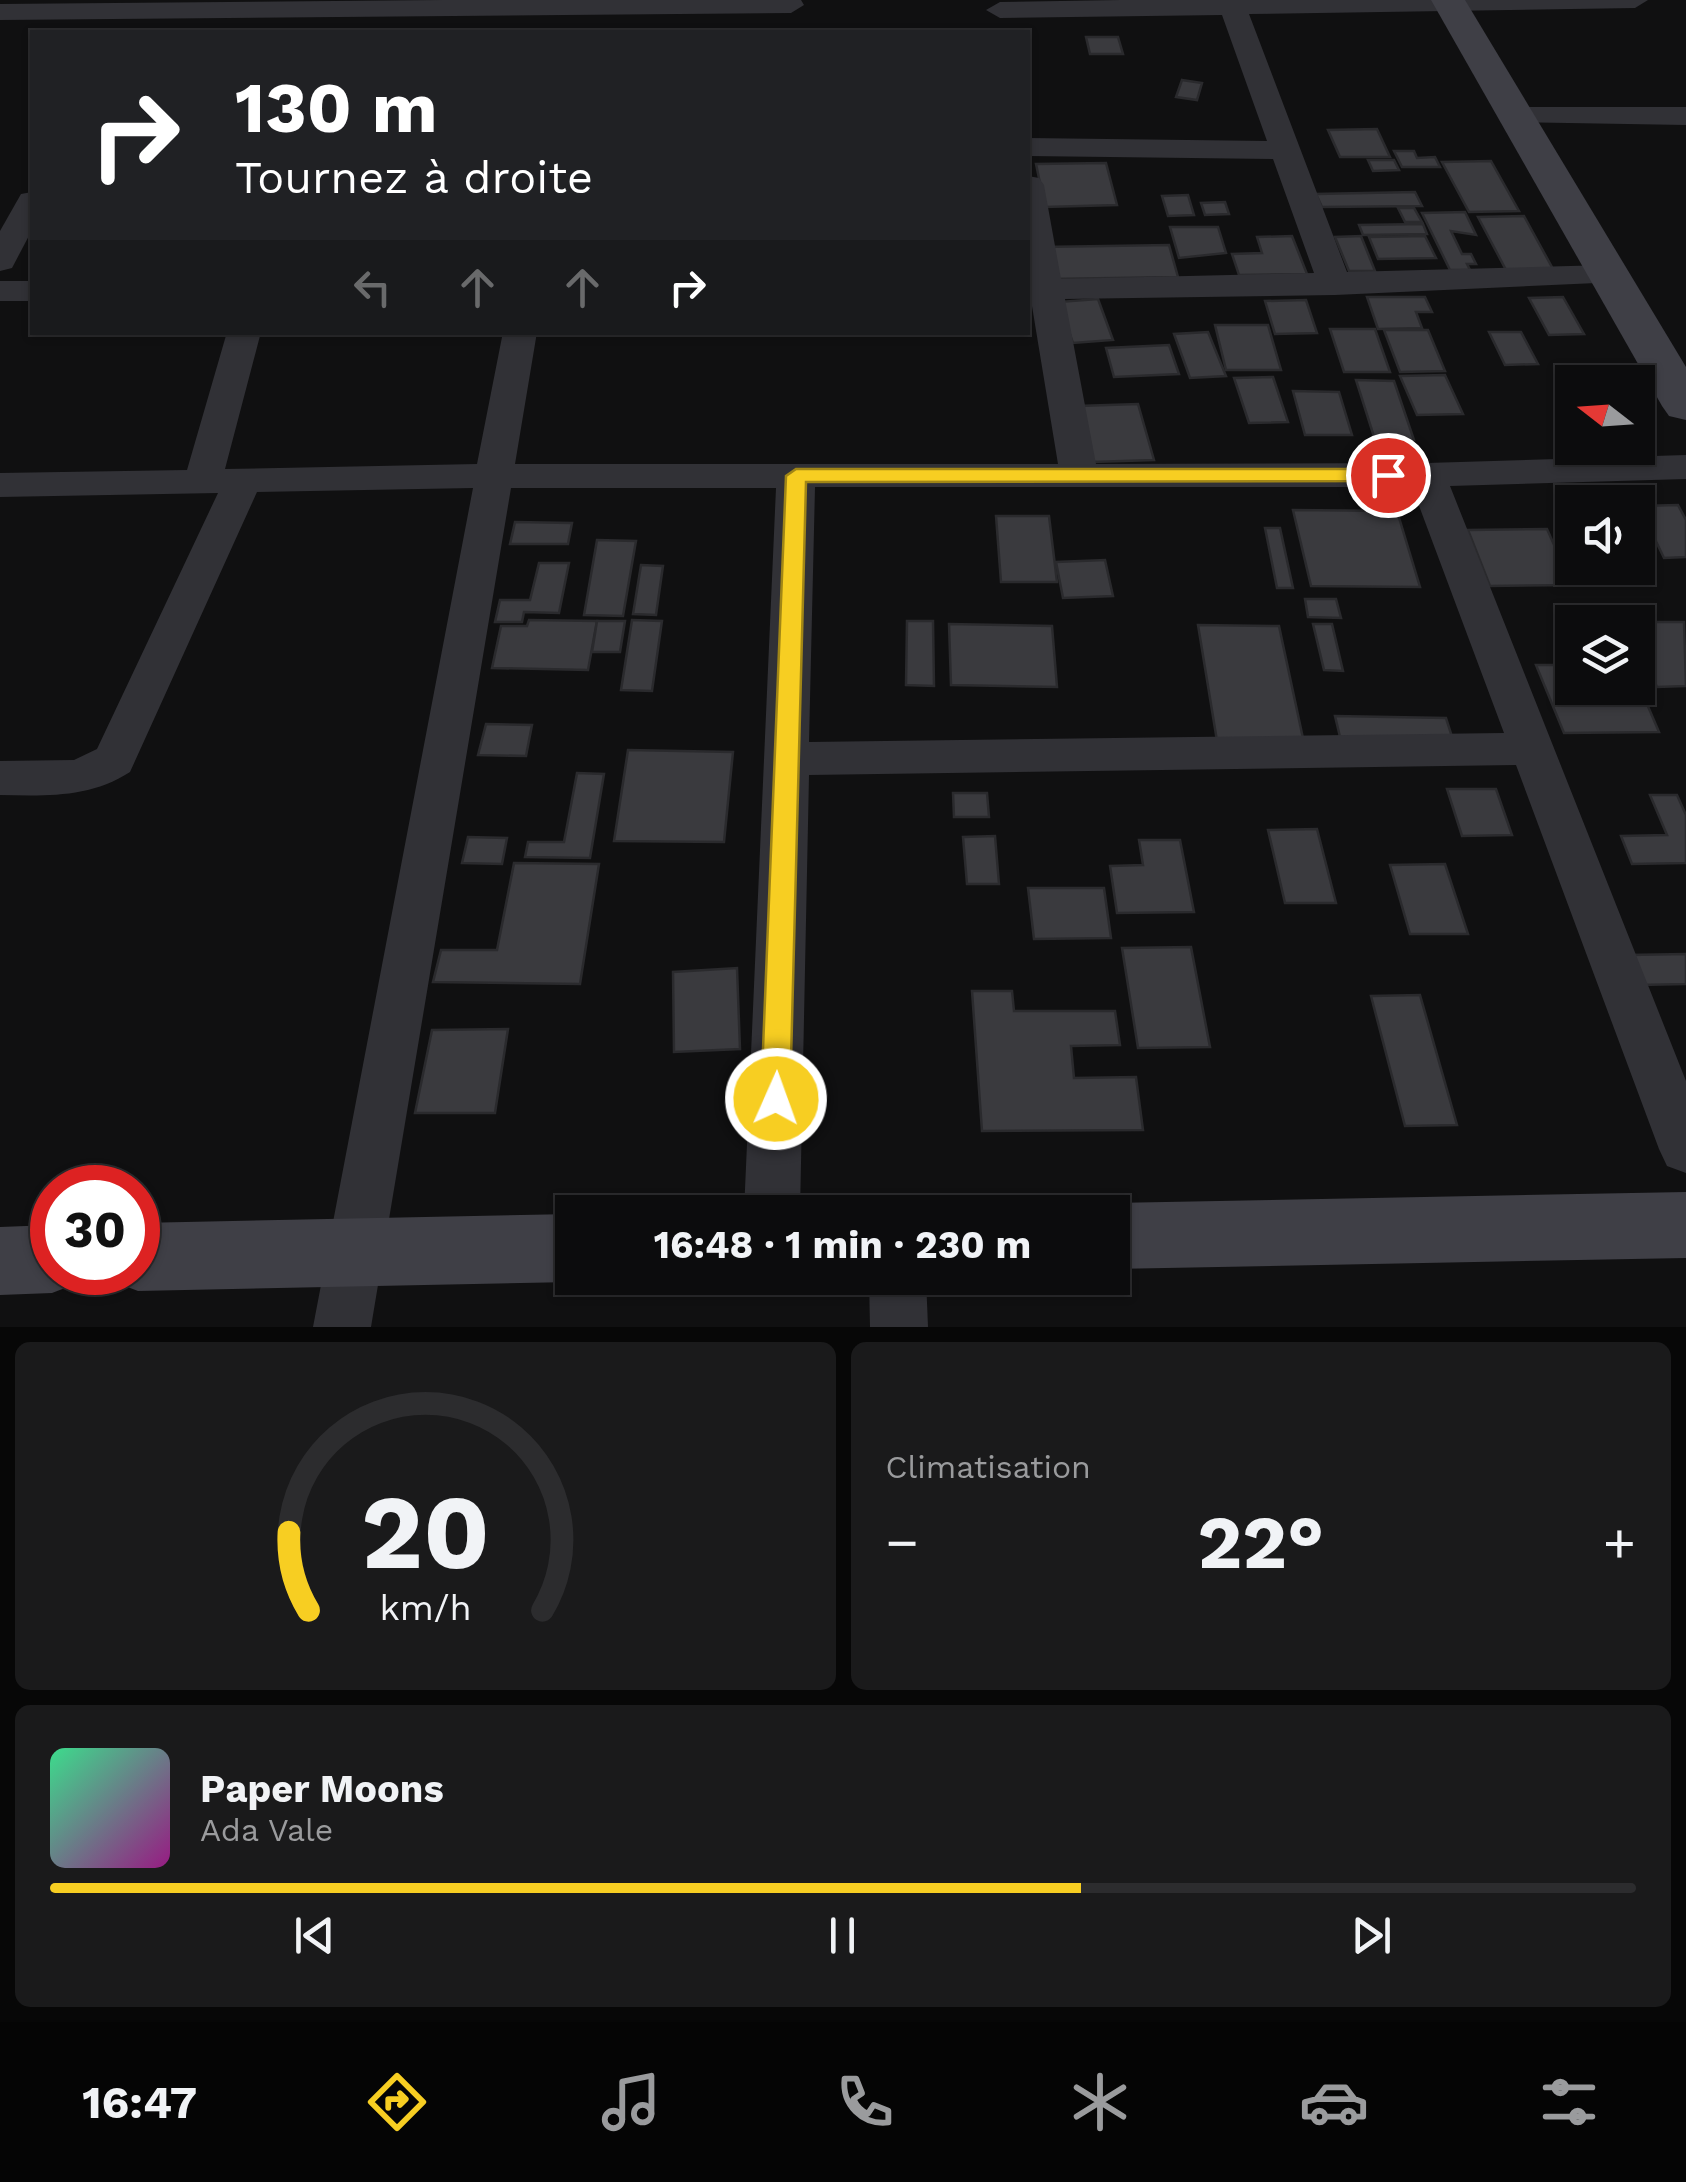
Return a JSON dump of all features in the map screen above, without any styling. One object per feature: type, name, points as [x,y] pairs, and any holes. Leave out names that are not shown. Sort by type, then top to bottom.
[{"type":"street","points":[[1000,14],[1635,0]]},
{"type":"street","points":[[1449,2],[1686,406]]},
{"type":"street","points":[[0,12],[76,5],[132,22],[272,5],[576,21],[791,12]]},
{"type":"street","points":[[1233,8],[1335,285]]},
{"type":"street","points":[[1519,116],[1686,116]]},
{"type":"street","points":[[1030,147],[1286,150]]},
{"type":"street","points":[[0,260],[30,205]]},
{"type":"street","points":[[1030,212],[1036,291],[1079,477]]},
{"type":"street","points":[[1036,291],[1607,275]]},
{"type":"street","points":[[0,292],[30,291]]},
{"type":"street","points":[[0,778],[78,778],[99,772],[114,760],[223,481],[244,335]]},
{"type":"street","points":[[342,1327],[519,335]]},
{"type":"street","points":[[0,485],[494,476],[1427,475],[1686,468]]},
{"type":"street","points":[[1427,475],[1529,749],[1686,1148]]},
{"type":"street","points":[[773,1195],[796,476]]},
{"type":"street","points":[[786,758],[1529,749]]},
{"type":"street","points":[[1130,1236],[1686,1225]]},
{"type":"street","points":[[160,1256],[555,1248]]},
{"type":"street","points":[[0,1261],[30,1260]]},
{"type":"street","points":[[898,1295],[899,1327]]},
{"type":"building","points":[[1086,37],[1118,37],[1123,54],[1090,54]]},
{"type":"building","points":[[1182,80],[1202,83],[1197,100],[1176,97]]},
{"type":"building","points":[[1377,129],[1390,157],[1340,157],[1328,130]]},
{"type":"building","points":[[1394,151],[1414,151],[1417,158],[1435,157],[1440,167],[1402,167]]},
{"type":"building","points":[[1368,160],[1394,160],[1399,170],[1373,171]]},
{"type":"building","points":[[1491,161],[1519,211],[1469,212],[1442,162]]},
{"type":"building","points":[[1106,163],[1117,205],[1045,207],[1036,164]]},
{"type":"building","points":[[1415,192],[1422,206],[1322,207],[1316,194]]},
{"type":"building","points":[[1188,195],[1194,215],[1168,216],[1162,196]]},
{"type":"building","points":[[1225,202],[1229,214],[1205,215],[1201,203]]},
{"type":"building","points":[[1398,208],[1414,208],[1422,222],[1405,222]]},
{"type":"building","points":[[1465,212],[1476,235],[1451,231],[1462,254],[1471,254],[1476,264],[1467,264],[1470,270],[1450,270],[1422,213]]},
{"type":"building","points":[[1524,216],[1553,269],[1506,270],[1478,217]]},
{"type":"building","points":[[1423,224],[1427,234],[1363,235],[1359,225]]},
{"type":"building","points":[[1170,227],[1218,227],[1226,253],[1179,258]]},
{"type":"building","points":[[1292,236],[1307,274],[1239,275],[1232,254],[1262,253],[1257,237]]},
{"type":"building","points":[[1361,236],[1375,271],[1349,271],[1335,237]]},
{"type":"building","points":[[1425,236],[1436,258],[1378,259],[1369,237]]},
{"type":"building","points":[[1169,245],[1178,277],[1049,279],[1042,247]]},
{"type":"building","points":[[1367,297],[1425,297],[1432,312],[1416,312],[1422,328],[1378,329]]},
{"type":"building","points":[[1563,297],[1584,334],[1549,335],[1529,298]]},
{"type":"building","points":[[1098,299],[1113,340],[1073,343],[1058,302]]},
{"type":"building","points":[[1306,300],[1317,333],[1275,334],[1265,301]]},
{"type":"building","points":[[1215,325],[1268,325],[1281,370],[1226,370]]},
{"type":"building","points":[[1330,329],[1375,329],[1390,372],[1344,372]]},
{"type":"building","points":[[1384,330],[1428,330],[1445,371],[1400,372]]},
{"type":"building","points":[[1208,332],[1226,376],[1190,378],[1174,334]]},
{"type":"building","points":[[1489,332],[1521,332],[1538,364],[1505,365]]},
{"type":"building","points":[[1169,345],[1179,374],[1114,377],[1106,348]]},
{"type":"building","points":[[1445,375],[1463,414],[1417,415],[1400,376]]},
{"type":"building","points":[[1273,377],[1288,422],[1249,423],[1234,378]]},
{"type":"building","points":[[1356,380],[1394,381],[1414,440],[1375,440]]},
{"type":"building","points":[[1293,391],[1339,392],[1352,435],[1305,435]]},
{"type":"building","points":[[1138,404],[1154,460],[1092,462],[1078,406]]},
{"type":"building","points":[[1678,505],[1686,520],[1686,557],[1664,558],[1655,539],[1655,506]]},
{"type":"building","points":[[1293,510],[1397,511],[1420,587],[1311,586]]},
{"type":"building","points":[[996,516],[1049,516],[1057,582],[1001,582]]},
{"type":"building","points":[[515,522],[572,523],[568,544],[510,544]]},
{"type":"building","points":[[1265,528],[1280,528],[1293,588],[1277,588]]},
{"type":"building","points":[[1547,529],[1555,547],[1555,585],[1572,585],[1490,586],[1468,530]]},
{"type":"building","points":[[597,540],[636,541],[623,616],[584,615]]},
{"type":"building","points":[[1105,560],[1113,596],[1063,598],[1056,562]]},
{"type":"building","points":[[539,563],[569,563],[559,613],[524,612],[522,622],[495,622],[500,600],[530,600]]},
{"type":"building","points":[[641,565],[663,566],[656,615],[633,614]]},
{"type":"building","points":[[1305,599],[1336,599],[1341,618],[1308,617]]},
{"type":"building","points":[[529,620],[597,621],[588,670],[492,668],[501,626],[527,626]]},
{"type":"building","points":[[632,620],[662,621],[652,691],[621,690]]},
{"type":"building","points":[[597,621],[625,621],[620,652],[592,652]]},
{"type":"building","points":[[907,621],[933,621],[934,686],[906,685]]},
{"type":"building","points":[[1655,622],[1684,622],[1686,686],[1657,687]]},
{"type":"building","points":[[949,624],[1052,626],[1057,687],[951,685]]},
{"type":"building","points":[[1313,624],[1332,624],[1343,671],[1324,670]]},
{"type":"building","points":[[1198,625],[1279,626],[1304,743],[1217,741]]},
{"type":"building","points":[[1536,665],[1555,665],[1555,705],[1647,705],[1659,732],[1564,733]]},
{"type":"building","points":[[1335,716],[1446,718],[1454,743],[1341,741]]},
{"type":"building","points":[[486,724],[532,725],[526,756],[478,755]]},
{"type":"building","points":[[628,750],[733,752],[724,842],[614,841]]},
{"type":"building","points":[[577,773],[604,774],[590,858],[525,857],[528,842],[564,842]]},
{"type":"building","points":[[1447,789],[1496,789],[1512,835],[1462,836]]},
{"type":"building","points":[[953,793],[987,793],[989,817],[954,817]]},
{"type":"building","points":[[1650,795],[1677,795],[1686,815],[1686,863],[1632,864],[1621,836],[1667,835]]},
{"type":"building","points":[[1317,829],[1336,903],[1285,903],[1268,830]]},
{"type":"building","points":[[995,836],[999,884],[967,884],[963,837]]},
{"type":"building","points":[[468,837],[507,838],[502,864],[462,863]]},
{"type":"building","points":[[1139,840],[1180,840],[1194,912],[1117,913],[1110,866],[1143,865]]},
{"type":"building","points":[[514,863],[599,864],[580,984],[433,982],[441,950],[497,950]]},
{"type":"building","points":[[1445,864],[1468,934],[1410,934],[1390,865]]},
{"type":"building","points":[[1028,888],[1104,888],[1111,938],[1034,939]]},
{"type":"building","points":[[1191,947],[1210,1047],[1138,1048],[1122,948]]},
{"type":"building","points":[[1686,954],[1686,984],[1639,985],[1628,955]]},
{"type":"building","points":[[737,968],[740,1049],[674,1052],[673,972]]},
{"type":"building","points":[[972,991],[1012,991],[1014,1011],[1115,1011],[1120,1045],[1071,1046],[1074,1078],[1136,1077],[1143,1130],[982,1131]]},
{"type":"building","points":[[1420,995],[1457,1125],[1405,1126],[1371,996]]},
{"type":"building","points":[[508,1029],[495,1113],[415,1113],[432,1030]]},
{"type":"route","points":[[776,1099],[796,476],[1388,475]]}]
